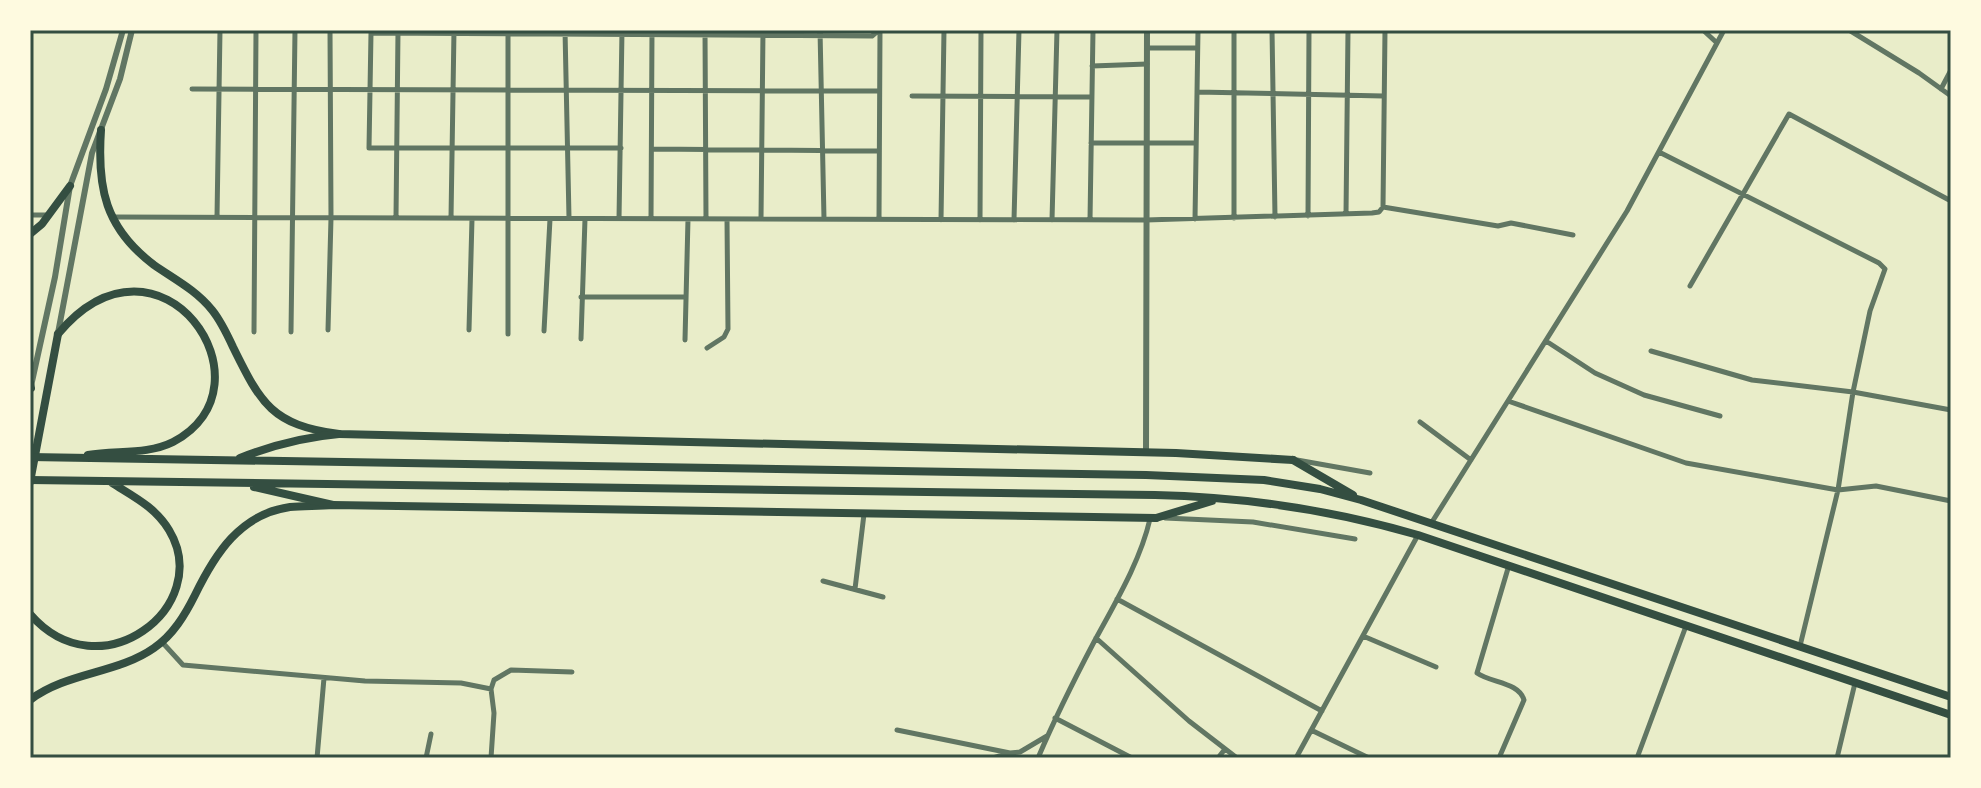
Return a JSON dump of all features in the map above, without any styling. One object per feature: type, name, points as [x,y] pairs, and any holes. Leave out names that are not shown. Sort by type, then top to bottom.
[{"type":"main road","points":[[101,130],[102,192],[119,229],[138,251],[199,296],[218,317],[253,387],[268,407],[298,426],[339,434]]},
{"type":"main road","points":[[30,234],[49,215],[70,186]]},
{"type":"main road","points":[[67,458],[146,450],[179,439],[194,426],[207,406],[214,369],[209,342],[182,307],[155,295],[115,294],[74,316],[58,334],[30,481],[882,491],[1229,499],[1316,510],[1418,535],[1951,715]]},
{"type":"main road","points":[[236,460],[298,438],[339,434],[1146,452],[1293,460],[1361,500]]},
{"type":"main road","points":[[30,457],[1219,477],[1286,483],[1361,500],[1432,522],[1951,697]]},
{"type":"main road","points":[[30,614],[54,635],[71,643],[104,646],[120,644],[143,631],[171,600],[178,570],[175,542],[168,528],[150,507],[112,483]]},
{"type":"main road","points":[[242,484],[333,505]]},
{"type":"main road","points":[[30,700],[54,685],[129,662],[162,642],[188,608],[209,565],[236,532],[269,512],[290,507],[333,505],[1153,518],[1202,503],[1229,499]]},
{"type":"street","points":[[30,387],[55,277],[70,186],[106,89],[123,30]]},
{"type":"street","points":[[58,334],[87,173],[120,79],[132,30]]},
{"type":"street","points":[[217,217],[220,30]]},
{"type":"street","points":[[254,332],[256,30]]},
{"type":"street","points":[[291,332],[295,30]]},
{"type":"street","points":[[328,330],[330,30]]},
{"type":"street","points":[[621,148],[372,149],[367,146],[371,33],[820,33],[872,36],[880,30]]},
{"type":"street","points":[[879,219],[880,30]]},
{"type":"street","points":[[941,220],[944,30]]},
{"type":"street","points":[[980,220],[981,30]]},
{"type":"street","points":[[1014,220],[1019,30]]},
{"type":"street","points":[[1052,220],[1057,30]]},
{"type":"street","points":[[1090,220],[1093,30]]},
{"type":"street","points":[[1146,452],[1147,30]]},
{"type":"street","points":[[1195,219],[1198,30]]},
{"type":"street","points":[[1234,30],[1234,218]]},
{"type":"street","points":[[1272,30],[1275,217]]},
{"type":"street","points":[[1308,216],[1309,30]]},
{"type":"street","points":[[1346,214],[1348,30]]},
{"type":"street","points":[[113,217],[1146,220],[1379,212],[1383,207],[1385,30]]},
{"type":"street","points":[[1703,30],[1717,43]]},
{"type":"street","points":[[1432,522],[1627,211],[1724,30]]},
{"type":"street","points":[[1849,30],[1857,32],[1951,96]]},
{"type":"street","points":[[396,217],[398,31]]},
{"type":"street","points":[[451,218],[454,32]]},
{"type":"street","points":[[508,32],[508,334]]},
{"type":"street","points":[[565,32],[569,218]]},
{"type":"street","points":[[619,219],[622,32]]},
{"type":"street","points":[[651,219],[652,33]]},
{"type":"street","points":[[705,33],[706,219]]},
{"type":"street","points":[[761,219],[763,33]]},
{"type":"street","points":[[820,33],[824,219]]},
{"type":"street","points":[[1147,48],[1197,48]]},
{"type":"street","points":[[1092,66],[1147,64]]},
{"type":"street","points":[[1941,89],[1951,70]]},
{"type":"street","points":[[192,89],[879,91]]},
{"type":"street","points":[[1197,92],[1383,96]]},
{"type":"street","points":[[912,96],[1092,97]]},
{"type":"street","points":[[1690,286],[1786,116],[1794,114],[1951,201]]},
{"type":"street","points":[[1091,143],[1196,143]]},
{"type":"street","points":[[652,149],[879,151]]},
{"type":"street","points":[[1659,152],[1743,192],[1879,263],[1885,269],[1870,311],[1853,392],[1838,490],[1799,647]]},
{"type":"street","points":[[1383,207],[1498,226],[1511,223],[1573,235]]},
{"type":"street","points":[[30,215],[49,215]]},
{"type":"street","points":[[469,330],[472,219]]},
{"type":"street","points":[[544,331],[550,219]]},
{"type":"street","points":[[581,339],[585,219]]},
{"type":"street","points":[[685,340],[688,219]]},
{"type":"street","points":[[707,348],[728,329],[727,219]]},
{"type":"street","points":[[581,297],[686,297]]},
{"type":"street","points":[[1546,341],[1595,373],[1644,395],[1720,416]]},
{"type":"street","points":[[1651,351],[1752,380],[1853,392],[1951,410]]},
{"type":"street","points":[[1508,401],[1686,463],[1838,490],[1876,486],[1951,501]]},
{"type":"street","points":[[1420,422],[1471,460]]},
{"type":"street","points":[[1293,460],[1370,473]]},
{"type":"street","points":[[855,589],[864,513]]},
{"type":"street","points":[[1038,758],[1055,718],[1117,599],[1153,518],[1253,522],[1355,539]]},
{"type":"street","points":[[1296,758],[1418,535]]},
{"type":"street","points":[[1499,758],[1524,700],[1523,694],[1477,673],[1509,565]]},
{"type":"street","points":[[823,581],[883,597]]},
{"type":"street","points":[[1117,599],[1322,711]]},
{"type":"street","points":[[1637,758],[1686,626]]},
{"type":"street","points":[[1363,636],[1436,667]]},
{"type":"street","points":[[1096,638],[1153,690],[1237,758]]},
{"type":"street","points":[[162,642],[183,665],[324,678],[461,683],[491,689]]},
{"type":"street","points":[[491,758],[494,713],[491,689],[494,680],[511,670],[572,672]]},
{"type":"street","points":[[317,758],[324,678]]},
{"type":"street","points":[[1837,758],[1855,683]]},
{"type":"street","points":[[1055,718],[1132,758]]},
{"type":"street","points":[[897,730],[1010,753]]},
{"type":"street","points":[[1311,730],[1369,758]]},
{"type":"street","points":[[426,758],[431,734]]},
{"type":"street","points":[[993,758],[1020,752],[1048,735]]},
{"type":"street","points":[[1218,758],[1225,749]]}]
